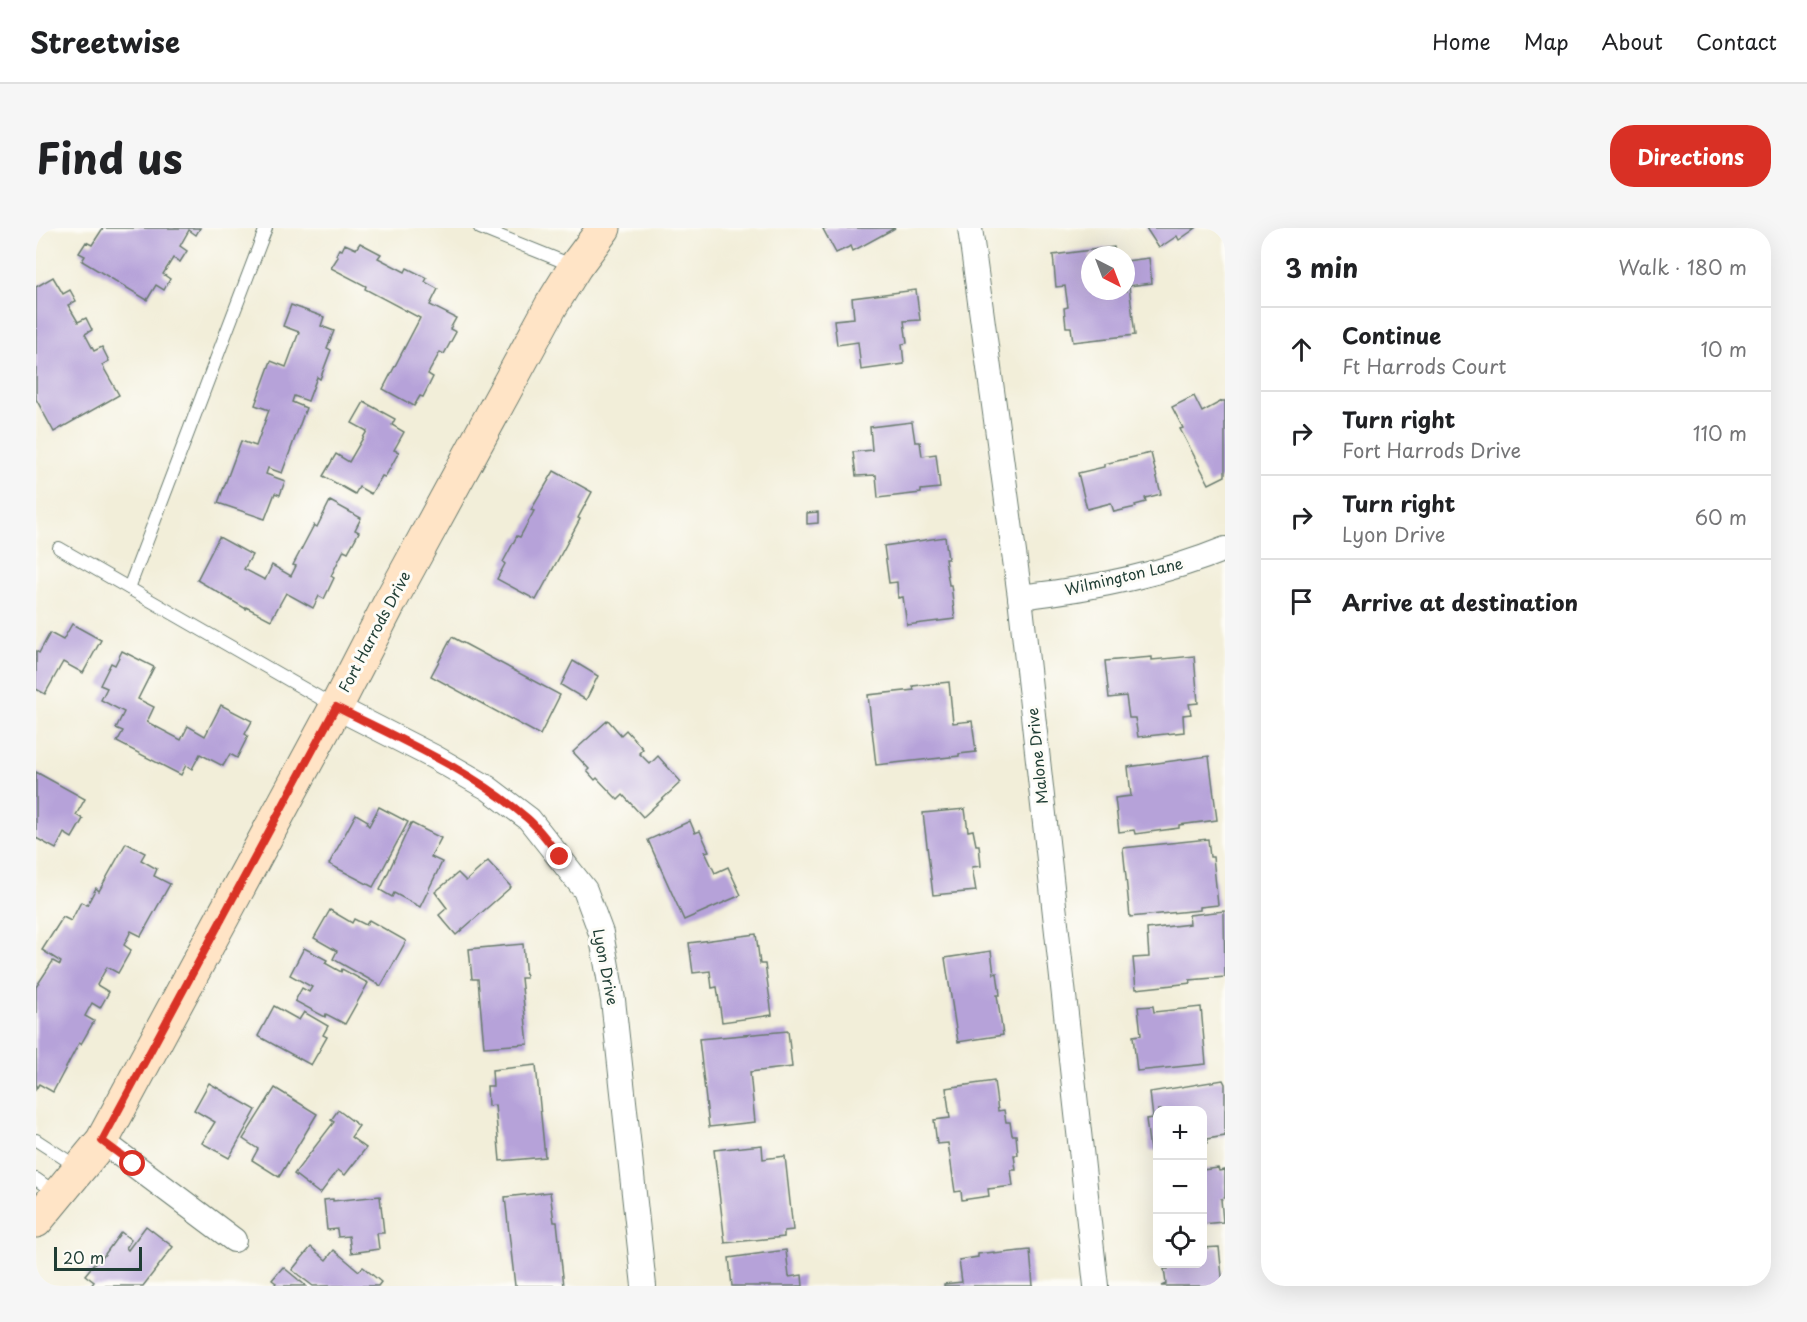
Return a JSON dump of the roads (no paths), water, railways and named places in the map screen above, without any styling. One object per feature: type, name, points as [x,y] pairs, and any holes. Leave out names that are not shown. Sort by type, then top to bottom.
[{"type":"street","name":"Fort Harrods Drive","points":[[36,1221],[47,1187],[80,1169],[102,1141],[551,306],[575,267],[604,228]]},
{"type":"street","name":"Malone Drive","points":[[970,228],[1020,597],[1096,1286]]},
{"type":"street","name":"Wilmington Lane","points":[[1020,597],[1079,590],[1144,576],[1197,561],[1225,549]]},
{"type":"street","name":"Lyon Drive","points":[[336,707],[434,757],[488,788],[529,819],[585,890],[601,933],[613,1000],[644,1286]]},
{"type":"street","points":[[102,1141],[234,1240]]},
{"type":"lane","points":[[129,588],[266,228]]},
{"type":"lane","points":[[480,228],[575,267]]},
{"type":"lane","points":[[59,548],[336,707]]},
{"type":"lane","points":[[36,1140],[80,1169]]}]
